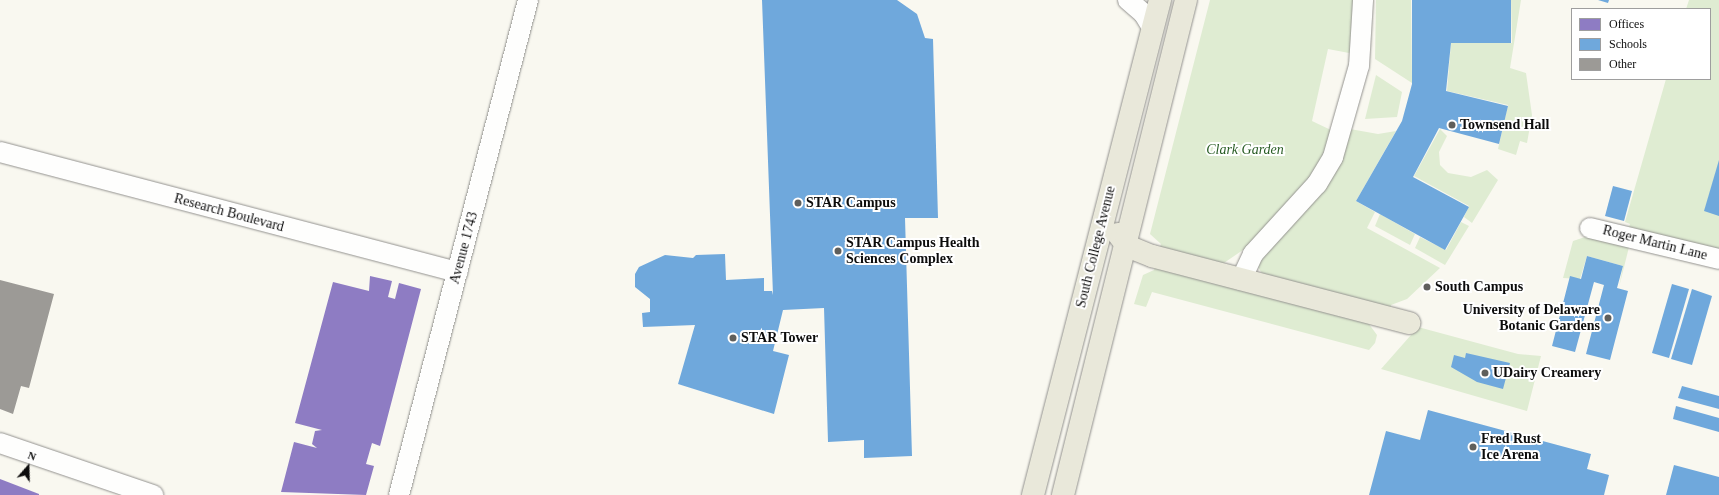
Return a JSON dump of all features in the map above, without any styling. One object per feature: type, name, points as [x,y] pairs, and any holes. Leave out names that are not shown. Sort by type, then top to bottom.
[{"type":"main road","name":"South College Avenue","points":[[1033,495],[1160,0]]},
{"type":"main road","name":"South College Avenue","points":[[1063,495],[1127,246],[1186,0]]},
{"type":"main road","points":[[1105,215],[1127,246],[1241,280],[1409,323]]},
{"type":"street","name":"Avenue 1743","points":[[399,495],[528,0]]},
{"type":"street","points":[[1128,0],[1144,14],[1153,29]]},
{"type":"street","points":[[1241,280],[1253,254],[1317,184],[1332,157],[1358,74],[1363,38],[1363,0]]},
{"type":"street","name":"Research Boulevard","points":[[0,152],[458,272]]},
{"type":"street","name":"Roger Martin Lane","points":[[1590,228],[1719,259]]},
{"type":"street","points":[[0,443],[153,495]]},
{"type":"green space","name":"Clark Garden","points":[[1210,0],[1357,0],[1355,48],[1349,53],[1328,49],[1312,121],[1333,131],[1323,163],[1256,241],[1221,265],[1159,249],[1161,244],[1150,234]]},
{"type":"green space","points":[[1376,0],[1411,0],[1412,83],[1375,59]]},
{"type":"green space","points":[[1511,0],[1521,0],[1510,68],[1526,73],[1532,115],[1527,143],[1520,141],[1516,155],[1498,149],[1508,105],[1447,91],[1451,43],[1512,43]]},
{"type":"green space","points":[[1689,0],[1719,0],[1719,250],[1628,230],[1630,224],[1625,222],[1666,80],[1711,80],[1711,8],[1686,8]]},
{"type":"green space","points":[[1376,75],[1402,92],[1397,117],[1365,119]]},
{"type":"green space","points":[[1350,129],[1378,134],[1396,131],[1356,201],[1375,212],[1367,228],[1440,268],[1407,299],[1391,305],[1391,309],[1263,275],[1258,267],[1260,257]]},
{"type":"green space","points":[[1440,129],[1447,136],[1439,152],[1440,165],[1448,173],[1471,177],[1487,170],[1498,180],[1472,223],[1464,217],[1469,206],[1414,176]]},
{"type":"green space","points":[[1380,214],[1415,234],[1410,245],[1375,226]]},
{"type":"green space","points":[[1461,222],[1469,226],[1445,265],[1415,248],[1420,237],[1446,250]]},
{"type":"green space","points":[[1588,236],[1629,247],[1619,287],[1623,266],[1587,256],[1580,279],[1563,278],[1573,241]]},
{"type":"green space","points":[[1156,264],[1366,320],[1377,335],[1375,343],[1369,350],[1152,292],[1146,307],[1134,304],[1143,275],[1154,270]]},
{"type":"green space","points":[[1418,327],[1518,354],[1541,356],[1527,411],[1381,369]]},
{"type":"building: Offices","points":[[370,276],[392,281],[388,297],[395,299],[399,283],[421,289],[380,446],[372,443],[366,464],[374,466],[366,495],[281,492],[294,442],[317,448],[312,444],[315,431],[322,430],[295,423],[333,282],[369,291]]},
{"type":"building: Offices","points":[[0,479],[39,494],[39,495],[0,495]]},
{"type":"building: Schools","name":"STAR Campus Health Sciences Complex","points":[[762,0],[897,0],[917,14],[925,38],[933,39],[938,218],[905,218],[912,456],[864,458],[864,440],[828,442],[824,308],[783,310],[773,351],[789,355],[774,414],[678,384],[695,325],[643,327],[642,313],[650,312],[650,299],[635,287],[635,274],[639,267],[665,255],[693,258],[696,255],[725,254],[726,280],[764,278],[764,291],[772,291],[773,295]]},
{"type":"building: Schools","name":"Townsend Hall","points":[[1412,0],[1511,0],[1511,43],[1451,43],[1446,91],[1508,106],[1499,144],[1439,128],[1413,177],[1469,207],[1445,250],[1356,201],[1402,121],[1412,84]]},
{"type":"building: Schools","points":[[1598,0],[1609,0],[1608,3]]},
{"type":"building: Schools","points":[[1719,160],[1719,216],[1704,211]]},
{"type":"building: Schools","points":[[1613,186],[1632,191],[1624,221],[1605,216]]},
{"type":"building: Schools","name":"University of Delaware Botanic Gardens","points":[[1587,256],[1623,266],[1617,288],[1628,291],[1610,360],[1586,354],[1604,285],[1594,282],[1575,352],[1552,346],[1570,276],[1581,279]]},
{"type":"building: Schools","points":[[1672,284],[1689,289],[1669,358],[1652,353]]},
{"type":"building: Schools","points":[[1692,289],[1712,296],[1692,365],[1671,359]]},
{"type":"building: Schools","name":"UDairy Creamery","points":[[1466,353],[1510,363],[1503,389],[1477,382],[1451,367],[1454,355],[1465,358]]},
{"type":"building: Schools","points":[[1682,386],[1719,396],[1719,409],[1678,398]]},
{"type":"building: Schools","points":[[1676,406],[1719,418],[1719,432],[1673,419]]},
{"type":"building: Schools","name":"Fred Rust Ice Arena","points":[[1428,410],[1591,454],[1587,469],[1609,475],[1604,495],[1369,495],[1386,431],[1420,440]]},
{"type":"building: Schools","points":[[1674,465],[1719,477],[1719,495],[1666,495]]},
{"type":"building: Other","points":[[0,280],[54,294],[29,388],[21,386],[13,414],[0,409]]},
{"type":"place","name":"Townsend Hall","points":[[1452,125]]},
{"type":"place","name":"STAR Campus","points":[[798,203]]},
{"type":"place","name":"STAR Campus Health Sciences Complex","points":[[838,251]]},
{"type":"place","name":"South Campus","points":[[1427,287]]},
{"type":"place","name":"University of Delaware Botanic Gardens","points":[[1608,318]]},
{"type":"place","name":"STAR Tower","points":[[733,338]]},
{"type":"place","name":"UDairy Creamery","points":[[1485,373]]},
{"type":"place","name":"Fred Rust Ice Arena","points":[[1473,447]]}]
